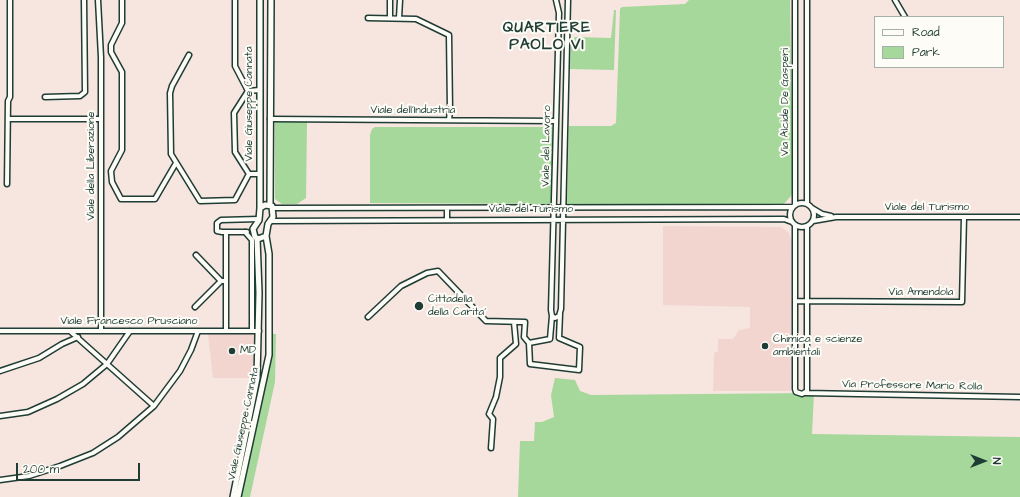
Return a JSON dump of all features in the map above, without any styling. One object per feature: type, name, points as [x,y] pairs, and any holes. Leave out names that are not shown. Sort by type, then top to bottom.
[{"type":"street","points":[[8,184],[10,0]]},
{"type":"street","points":[[46,97],[80,96],[84,92],[84,0]]},
{"type":"street","name":"Viale della Liberazione","points":[[98,0],[101,57],[101,331]]},
{"type":"street","points":[[122,0],[122,23],[111,45],[111,52],[122,72],[122,150],[111,171],[112,182],[121,199],[155,199],[176,164]]},
{"type":"street","points":[[234,0],[234,66],[248,90]]},
{"type":"street","name":"Viale Giuseppe Cannata","points":[[253,233],[259,219],[260,208],[260,0]]},
{"type":"street","name":"Viale Giuseppe Cannata","points":[[238,497],[269,355],[269,254],[266,236],[270,220],[274,213],[271,207],[271,0]]},
{"type":"street","points":[[390,0],[390,18]]},
{"type":"street","points":[[400,0],[400,18]]},
{"type":"street","name":"Viale del Lavoro","points":[[556,0],[559,13],[555,208],[553,214],[552,316],[550,339],[529,343],[530,364],[579,370],[580,347],[559,338],[568,0]]},
{"type":"street","name":"Via Alcide De Gasperi","points":[[794,205],[795,0]]},
{"type":"street","name":"Via Alcide De Gasperi","points":[[806,203],[808,0]]},
{"type":"street","points":[[896,0],[904,16]]},
{"type":"street","points":[[368,18],[416,19],[449,35],[450,110],[448,120]]},
{"type":"street","points":[[189,55],[172,86],[170,93],[171,154],[176,164],[200,201],[234,200],[249,174]]},
{"type":"street","points":[[248,90],[260,90]]},
{"type":"street","points":[[248,90],[234,113],[235,152],[249,174]]},
{"type":"street","points":[[8,119],[101,118]]},
{"type":"street","name":"Viale dell'Industria","points":[[270,118],[556,121]]},
{"type":"street","points":[[249,174],[260,174]]},
{"type":"street","points":[[101,175],[111,175]]},
{"type":"street","points":[[793,223],[801,227],[807,226],[813,221],[814,214],[812,208],[806,203],[794,205],[790,214],[793,223],[795,389],[799,394],[804,393],[807,388],[807,226]]},
{"type":"street","points":[[260,208],[265,205],[271,207]]},
{"type":"street","name":"Viale del Turismo","points":[[271,207],[336,209],[794,205]]},
{"type":"street","points":[[447,208],[447,219]]},
{"type":"street","name":"Viale del Turismo","points":[[812,208],[822,214],[836,217]]},
{"type":"street","points":[[336,209],[336,220]]},
{"type":"street","name":"Viale del Turismo","points":[[813,221],[836,217],[1019,217]]},
{"type":"street","name":"Via Amendola","points":[[795,302],[962,302],[964,217]]},
{"type":"street","points":[[259,219],[221,220],[217,223],[217,231],[253,233],[257,238],[261,239],[266,236]]},
{"type":"street","name":"Viale del Turismo","points":[[270,220],[784,219],[793,223]]},
{"type":"street","points":[[226,232],[226,331]]},
{"type":"street","points":[[245,232],[252,240],[252,331]]},
{"type":"street","name":"Viale Giuseppe Cannata","points":[[233,497],[257,378],[259,332],[259,259],[257,238]]},
{"type":"street","points":[[196,255],[221,281]]},
{"type":"street","points":[[368,317],[401,286],[427,272],[438,271],[486,321],[524,322],[524,337],[529,343]]},
{"type":"street","points":[[195,307],[221,281],[226,281]]},
{"type":"street","points":[[552,316],[555,318],[560,314]]},
{"type":"street","points":[[491,448],[493,419],[489,414],[496,397],[500,377],[500,358],[516,344],[514,322]]},
{"type":"street","points":[[71,331],[154,406]]},
{"type":"street","points":[[0,416],[28,412],[58,399],[83,384],[107,364],[130,331]]},
{"type":"street","points":[[0,480],[29,476],[92,453],[118,436],[154,406],[180,371],[191,350],[198,331]]},
{"type":"street","name":"Viale Francesco Prusciano","points":[[0,332],[259,332]]},
{"type":"street","points":[[0,371],[39,358],[62,344],[78,338]]},
{"type":"street","name":"Via Professore Mario Rolla","points":[[804,393],[1020,397]]},
{"type":"shaded area","points":[[663,226],[781,227],[789,233],[792,242],[791,391],[713,391],[714,353],[718,351],[718,339],[733,339],[739,330],[750,328],[750,307],[663,305]]},
{"type":"shaded area","points":[[208,334],[257,334],[254,378],[213,378]]},
{"type":"green space","points":[[689,0],[790,0],[793,191],[791,196],[782,206],[567,204],[569,126],[611,126],[616,123],[620,9],[622,7],[685,4]]},
{"type":"green space","points":[[614,10],[616,10],[614,70],[570,69],[571,41],[575,37],[611,38]]},
{"type":"green space","points":[[275,122],[307,122],[306,198],[297,204],[282,204],[275,199]]},
{"type":"green space","points":[[375,127],[553,127],[551,204],[370,203],[370,135],[372,129]]},
{"type":"green space","points":[[271,334],[276,334],[275,382],[250,497],[240,497]]},
{"type":"green space","points":[[555,378],[575,380],[580,391],[591,395],[814,393],[812,434],[1020,437],[1020,497],[518,497],[520,441],[534,441],[535,422],[542,422],[554,417],[551,395]]},
{"type":"place","name":"Cittadella della Carita'","points":[[419,306]]},
{"type":"place","name":"Chimica e scienze ambientali","points":[[765,346]]},
{"type":"place","name":"MD","points":[[232,351]]},
{"type":"district","name":"QUARTIERE PAOLO VI","points":[[547,38]]}]
